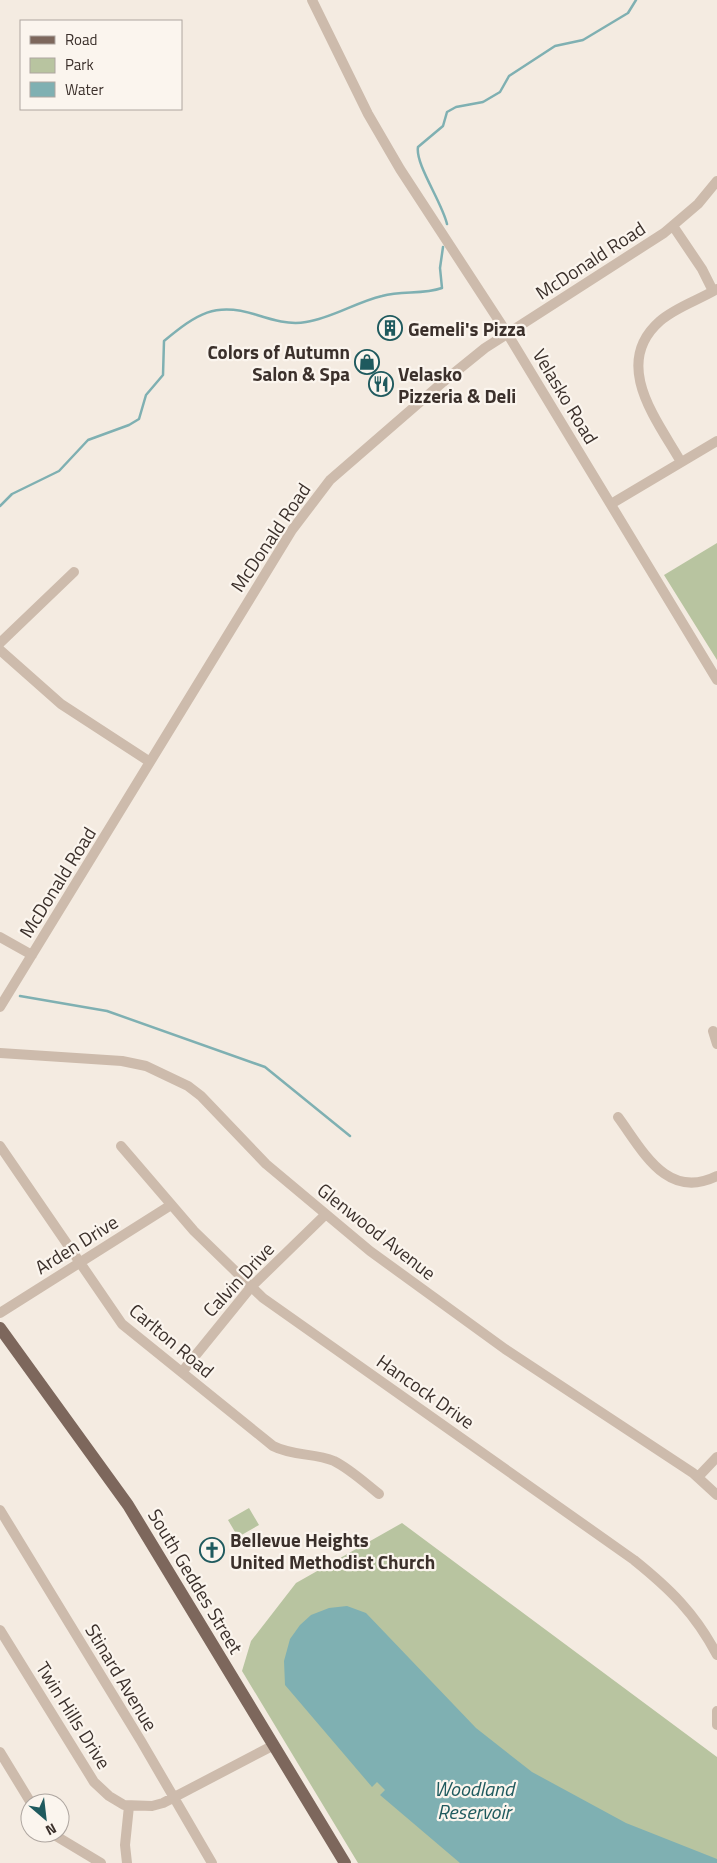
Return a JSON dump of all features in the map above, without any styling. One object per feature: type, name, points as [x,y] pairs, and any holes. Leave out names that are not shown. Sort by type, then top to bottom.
[{"type":"main road","name":"South Geddes Street","points":[[0,1328],[114,1484],[345,1863]]},
{"type":"street","name":"Velasko Road","points":[[312,0],[368,114],[400,169],[507,333],[717,680]]},
{"type":"street","name":"McDonald Road","points":[[0,1007],[292,530],[314,498],[351,460],[485,348],[673,226],[698,204],[717,181]]},
{"type":"street","points":[[673,226],[715,290],[661,320],[651,330],[640,354],[639,383],[644,397],[681,462]]},
{"type":"street","points":[[611,504],[717,441]]},
{"type":"street","points":[[0,643],[74,572]]},
{"type":"street","points":[[0,650],[61,704],[150,762]]},
{"type":"street","points":[[0,936],[32,955]]},
{"type":"street","points":[[713,1031],[717,1044]]},
{"type":"street","name":"Glenwood Avenue","points":[[0,1053],[122,1060],[168,1074],[201,1096],[266,1164],[370,1251],[505,1349],[698,1478],[717,1495]]},
{"type":"street","points":[[618,1117],[655,1168],[673,1180],[695,1183],[717,1176]]},
{"type":"street","name":"Carlton Road","points":[[0,1146],[122,1324],[273,1446],[281,1450],[317,1456],[335,1462],[379,1494]]},
{"type":"street","name":"Hancock Drive","points":[[121,1146],[194,1231],[251,1287],[283,1314],[634,1560],[670,1589],[686,1607],[717,1655]]},
{"type":"street","name":"Arden Drive","points":[[0,1313],[172,1205]]},
{"type":"street","name":"Calvin Drive","points":[[182,1372],[251,1287],[325,1215]]},
{"type":"street","points":[[698,1478],[717,1457]]},
{"type":"street","name":"Stinard Avenue","points":[[0,1510],[141,1741],[212,1863]]},
{"type":"street","name":"Twin Hills Drive","points":[[0,1630],[94,1782],[109,1796],[129,1806],[152,1806],[174,1798],[274,1745]]},
{"type":"street","points":[[717,1711],[717,1725]]},
{"type":"street","points":[[0,1752],[25,1793]]},
{"type":"street","points":[[127,1863],[125,1845],[129,1806]]},
{"type":"street","points":[[68,1843],[101,1863]]},
{"type":"green space","points":[[717,543],[717,660],[664,575]]},
{"type":"green space","points":[[249,1508],[259,1525],[238,1537],[228,1520]]},
{"type":"green space","points":[[402,1523],[717,1757],[717,1863],[358,1863],[242,1671],[251,1641],[296,1583]]},
{"type":"water","name":"Woodland Reservoir","points":[[347,1606],[366,1613],[476,1728],[532,1772],[626,1823],[717,1859],[717,1863],[460,1863],[380,1795],[385,1790],[377,1782],[372,1787],[285,1685],[284,1661],[290,1639],[300,1625],[311,1615],[329,1608]]},
{"type":"waterway","points":[[447,224],[418,154],[418,147],[443,126],[447,112],[456,107],[483,102],[500,92],[509,76],[555,46],[583,40],[628,13],[636,0]]},
{"type":"waterway","points":[[0,506],[12,494],[59,471],[88,440],[129,425],[139,419],[146,395],[163,375],[164,341],[197,317],[218,310],[229,309],[281,322],[300,323],[326,317],[382,296],[442,288],[440,268],[443,247]]},
{"type":"waterway","points":[[20,996],[107,1011],[265,1067],[350,1136]]},
{"type":"place","name":"Gemeli's Pizza","points":[[390,328]]},
{"type":"place","name":"Colors of Autumn Salon & Spa","points":[[367,362]]},
{"type":"place","name":"Velasko Pizzeria & Deli","points":[[381,384]]},
{"type":"place","name":"Bellevue Heights United Methodist Church","points":[[212,1550]]}]
